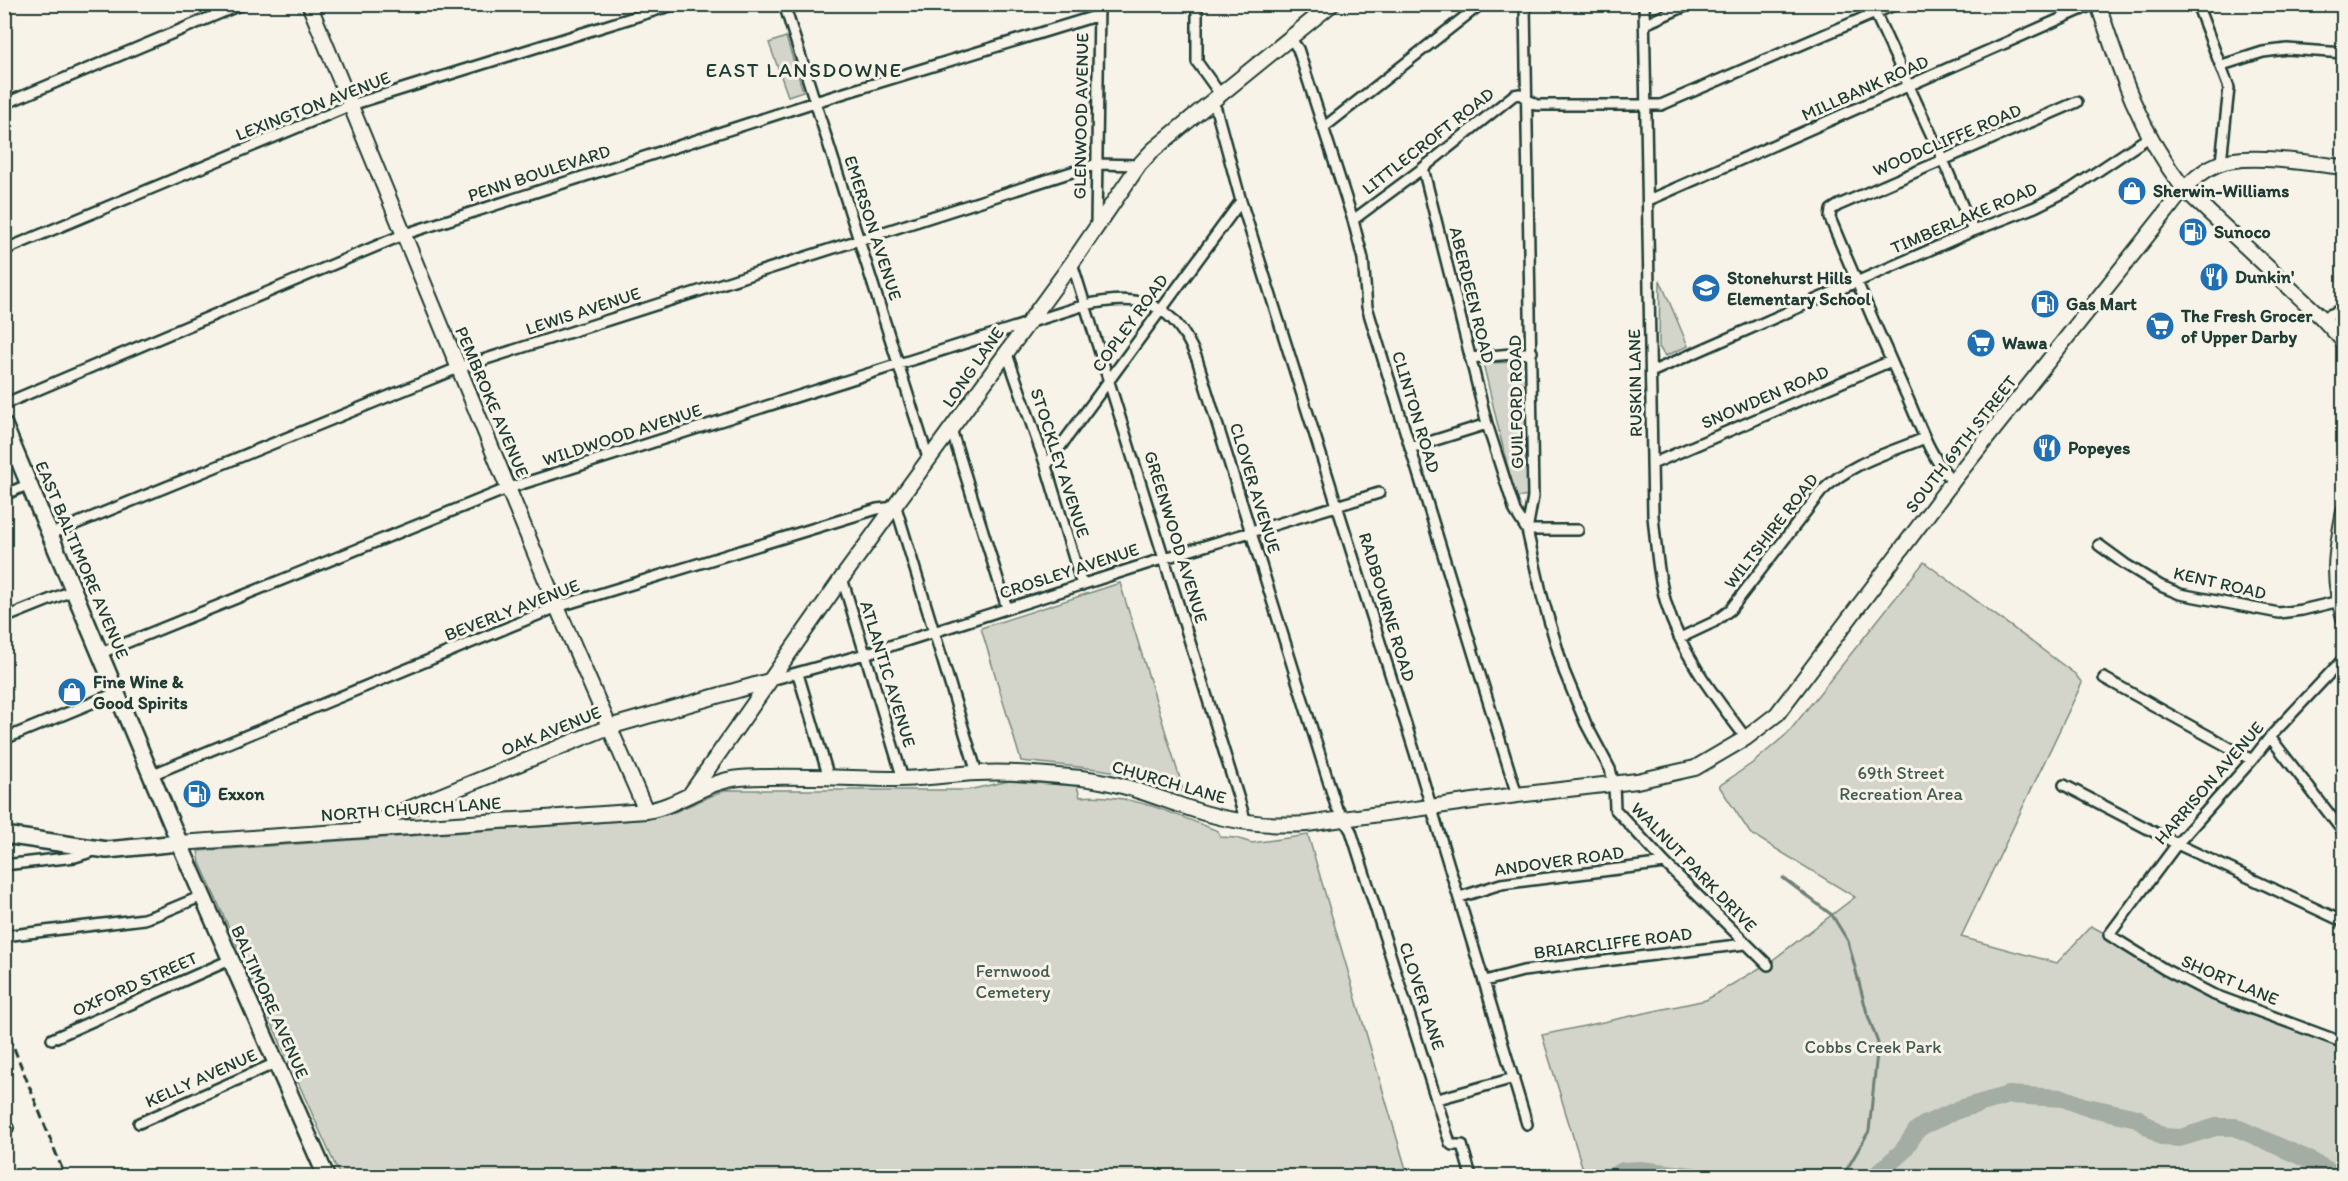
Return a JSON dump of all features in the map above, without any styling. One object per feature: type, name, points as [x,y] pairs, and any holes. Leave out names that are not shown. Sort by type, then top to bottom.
[{"type":"main road","name":"PEMBROKE AVENUE","points":[[309,4],[557,607],[646,811]]},
{"type":"main road","name":"LONG LANE","points":[[689,794],[842,578],[896,507],[1072,262],[1139,165],[1152,151],[1215,98],[1332,4]]},
{"type":"main road","points":[[2096,4],[2124,82],[2149,137],[2184,189],[2322,318],[2343,342]]},
{"type":"main road","name":"SOUTH 69TH STREET","points":[[1614,784],[1695,768],[1746,738],[1777,714],[1953,481],[2184,189],[2202,172],[2221,162],[2244,158],[2343,167]]},
{"type":"main road","name":"EAST BALTIMORE AVENUE","points":[[4,425],[179,843]]},
{"type":"main road","points":[[2343,510],[2335,556],[2343,618]]},
{"type":"main road","name":"OAK AVENUE","points":[[353,832],[609,727],[769,681]]},
{"type":"main road","name":"CHURCH LANE","points":[[646,811],[672,804],[716,783],[739,778],[903,779],[1017,772],[1085,778],[1125,785],[1204,813],[1276,826],[1307,824],[1614,784]]},
{"type":"main road","name":"NORTH CHURCH LANE","points":[[179,843],[646,811]]},
{"type":"main road","points":[[4,835],[100,850],[124,850],[179,843]]},
{"type":"main road","name":"BALTIMORE AVENUE","points":[[179,843],[326,1176]]},
{"type":"street","points":[[4,104],[242,4]]},
{"type":"street","name":"LEXINGTON AVENUE","points":[[4,250],[351,105],[676,4]]},
{"type":"street","name":"EMERSON AVENUE","points":[[784,4],[929,461]]},
{"type":"street","name":"GLENWOOD AVENUE","points":[[1096,228],[1099,4]]},
{"type":"street","name":"RADBOURNE ROAD","points":[[1197,4],[1197,62],[1215,98],[1241,201],[1460,897],[1527,1124]]},
{"type":"street","points":[[1323,128],[1481,4]]},
{"type":"street","name":"GUILFORD ROAD","points":[[1525,4],[1533,497],[1527,530],[1542,596],[1564,671],[1586,724],[1610,769],[1614,784]]},
{"type":"street","name":"RUSKIN LANE","points":[[1644,4],[1653,516],[1658,560],[1666,603],[1680,638],[1708,687],[1746,738]]},
{"type":"street","points":[[1644,24],[1690,4]]},
{"type":"street","points":[[1526,97],[1536,105],[1661,105],[1873,9],[1896,4]]},
{"type":"street","name":"MILLBANK ROAD","points":[[1649,200],[2096,4]]},
{"type":"street","points":[[2197,4],[2229,88],[2221,162]]},
{"type":"street","points":[[1873,9],[1943,160],[1973,231]]},
{"type":"street","name":"PENN BOULEVARD","points":[[4,404],[405,234],[815,102],[1099,15]]},
{"type":"street","name":"CLINTON ROAD","points":[[1291,39],[1298,50],[1353,219],[1363,259],[1367,307],[1517,795]]},
{"type":"street","points":[[2222,65],[2263,52],[2287,49],[2343,52]]},
{"type":"street","name":"LITTLECROFT ROAD","points":[[1353,219],[1423,168],[1514,95],[1520,94],[1526,97]]},
{"type":"street","name":"WOODCLIFFE ROAD","points":[[1857,283],[1830,218],[1831,210],[2072,104]]},
{"type":"street","name":"TIMBERLAKE ROAD","points":[[1651,372],[1973,231],[2034,207],[2071,189],[2149,137]]},
{"type":"street","name":"LEWIS AVENUE","points":[[51,534],[458,369],[1097,164],[1139,165]]},
{"type":"street","name":"ABERDEEN ROAD","points":[[1423,168],[1487,424],[1515,511],[1527,530]]},
{"type":"street","name":"COPLEY ROAD","points":[[1046,466],[1160,308],[1241,201]]},
{"type":"street","name":"GREENWOOD AVENUE","points":[[1072,262],[1246,822]]},
{"type":"street","points":[[1857,283],[1940,469],[1953,481]]},
{"type":"street","name":"CLOVER AVENUE","points":[[1027,322],[1085,305],[1123,299],[1144,302],[1160,308],[1173,318],[1185,334],[1197,359],[1336,806],[1343,818]]},
{"type":"street","points":[[2322,318],[2343,309]]},
{"type":"street","name":"WILDWOOD AVENUE","points":[[101,653],[509,488],[1027,322]]},
{"type":"street","name":"STOCKLEY AVENUE","points":[[1006,351],[1046,466],[1082,585]]},
{"type":"street","points":[[1470,358],[1532,352]]},
{"type":"street","name":"SNOWDEN ROAD","points":[[1652,464],[1891,361]]},
{"type":"street","points":[[1410,448],[1487,424]]},
{"type":"street","points":[[951,429],[1007,608]]},
{"type":"street","name":"WILTSHIRE ROAD","points":[[1680,638],[1714,622],[1730,610],[1835,477],[1854,466],[1925,438]]},
{"type":"street","points":[[4,495],[29,484]]},
{"type":"street","name":"CROSLEY AVENUE","points":[[769,681],[865,654],[1165,558],[1379,493]]},
{"type":"street","points":[[896,507],[977,773]]},
{"type":"street","name":"BEVERLY AVENUE","points":[[151,775],[557,607],[877,509],[896,507]]},
{"type":"street","points":[[1527,530],[1578,530]]},
{"type":"street","name":"KENT ROAD","points":[[2099,545],[2124,564],[2161,586],[2180,594],[2279,613],[2341,601]]},
{"type":"street","name":"ATLANTIC AVENUE","points":[[842,578],[903,779]]},
{"type":"street","points":[[4,618],[74,590]]},
{"type":"street","name":"HARRISON AVENUE","points":[[2109,936],[2177,844],[2270,737],[2343,658]]},
{"type":"street","points":[[798,674],[829,778]]},
{"type":"street","points":[[2104,678],[2252,760]]},
{"type":"street","points":[[4,739],[116,693]]},
{"type":"street","points":[[2270,737],[2343,833]]},
{"type":"street","name":"WALNUT PARK DRIVE","points":[[1614,784],[1615,809],[1665,863],[1768,965]]},
{"type":"street","points":[[2064,785],[2177,844],[2343,922]]},
{"type":"street","name":"CLOVER LANE","points":[[1343,818],[1352,831],[1450,1143],[1462,1145],[1472,1176]]},
{"type":"street","points":[[4,865],[75,857],[100,850]]},
{"type":"street","name":"ANDOVER ROAD","points":[[1460,897],[1501,884],[1665,863]]},
{"type":"street","points":[[4,936],[144,919],[202,896]]},
{"type":"street","name":"SHORT LANE","points":[[2109,936],[2212,994],[2343,1043]]},
{"type":"street","name":"BRIARCLIFFE ROAD","points":[[1485,981],[1523,970],[1745,944]]},
{"type":"street","name":"OXFORD STREET","points":[[52,1039],[230,960]]},
{"type":"street","name":"KELLY AVENUE","points":[[140,1122],[276,1063]]},
{"type":"street","points":[[1438,1100],[1514,1078]]},
{"type":"green space","points":[[786,37],[803,91],[788,96],[769,43]]},
{"type":"green space","points":[[1660,280],[1688,346],[1665,356],[1659,347]]},
{"type":"green space","points":[[1525,362],[1529,496],[1515,498],[1483,363]]},
{"type":"green space","name":"Cobbs Creek Park","points":[[1924,562],[2075,674],[2082,683],[1961,937],[2057,963],[2091,926],[2239,1004],[2343,1046],[2343,1176],[1585,1176],[1542,1035],[1706,1000],[1770,962],[1855,897],[1750,833],[1719,786],[1754,762],[1788,733]]},
{"type":"green space","points":[[1120,583],[1184,792],[1129,774],[1021,761],[981,628]]},
{"type":"green space","name":"Fernwood Cemetery","points":[[1009,781],[1077,786],[1080,797],[1098,796],[1133,801],[1168,811],[1218,831],[1220,837],[1236,838],[1252,843],[1308,835],[1408,1176],[340,1176],[200,863],[198,851],[648,819],[672,813],[725,790],[968,790]]},
{"type":"waterway","points":[[1783,878],[1832,915],[1848,941],[1867,1013],[1878,1043],[1869,1131],[1843,1176]]},
{"type":"waterway","points":[[1875,1176],[1903,1151],[1917,1130],[1924,1125],[1960,1109],[2009,1095],[2063,1098],[2083,1106],[2137,1118],[2163,1137],[2180,1138],[2216,1127],[2235,1127],[2305,1158],[2338,1176]]},
{"type":"waterway","points":[[1613,1176],[1623,1171],[1640,1170],[1693,1176]]},
{"type":"railway","points":[[4,1023],[65,1176]]},
{"type":"place","name":"Sherwin-Williams","points":[[2132,191]]},
{"type":"place","name":"Sunoco","points":[[2193,232]]},
{"type":"place","name":"Dunkin'","points":[[2214,277]]},
{"type":"place","name":"Stonehurst Hills Elementary School","points":[[1706,288]]},
{"type":"place","name":"Gas Mart","points":[[2045,304]]},
{"type":"place","name":"The Fresh Grocer of Upper Darby","points":[[2160,326]]},
{"type":"place","name":"Wawa","points":[[1981,343]]},
{"type":"place","name":"Popeyes","points":[[2047,448]]},
{"type":"place","name":"Fine Wine & Good Spirits","points":[[72,692]]},
{"type":"place","name":"Exxon","points":[[197,794]]},
{"type":"district","name":"EAST LANSDOWNE","points":[[804,69]]},
{"type":"park label","name":"69th Street Recreation Area","points":[[1901,783]]}]
